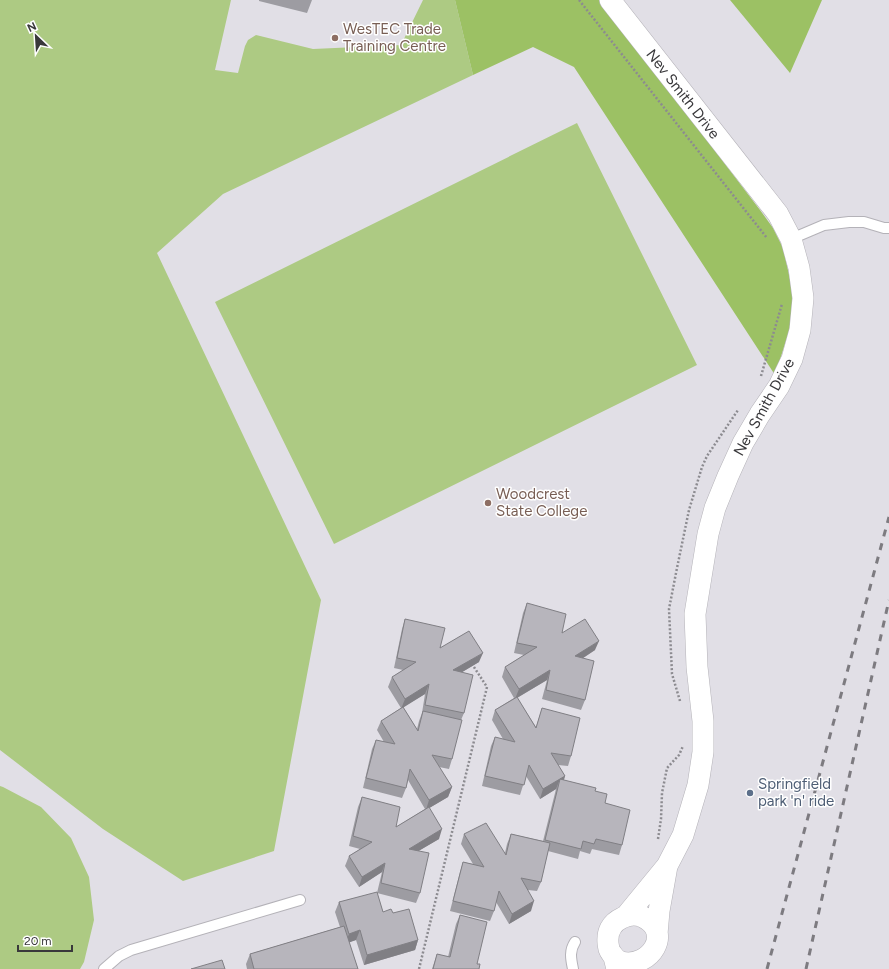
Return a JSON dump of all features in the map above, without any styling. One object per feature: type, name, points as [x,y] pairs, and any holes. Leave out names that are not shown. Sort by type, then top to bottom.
[{"type":"street","name":"Nev Smith Drive","points":[[610,0],[778,214],[791,240],[799,268],[803,298],[800,330],[792,359],[779,386],[743,443],[715,508],[708,534],[695,614],[697,667],[703,721],[703,752],[698,785],[683,835],[667,866],[626,916],[617,921],[611,927],[608,935],[609,949],[615,963],[621,962],[629,965],[647,961],[652,962],[658,943],[657,934],[667,866]]},
{"type":"street","points":[[626,916],[635,915],[649,921],[655,928],[657,934]]},
{"type":"lane","points":[[791,240],[824,225],[864,222],[889,228]]},
{"type":"lane","points":[[104,969],[120,956],[131,950],[300,900]]},
{"type":"lane","points":[[573,969],[570,952],[575,942]]},
{"type":"path","points":[[579,0],[769,240]]},
{"type":"path","points":[[761,376],[783,298]]},
{"type":"path","points":[[680,702],[672,674],[669,609],[677,568],[689,510],[702,467],[707,456],[738,409]]},
{"type":"path","points":[[419,969],[487,688],[470,660]]},
{"type":"path","points":[[657,842],[661,819],[662,793],[667,768],[679,755],[684,742]]},
{"type":"green space","points":[[0,0],[231,0],[215,70],[238,73],[245,46],[248,40],[256,35],[313,49],[401,45],[423,0],[455,0],[473,75],[223,194],[157,253],[321,600],[274,851],[183,881],[103,829],[0,750]]},
{"type":"green space","points":[[455,0],[600,0],[760,210],[773,228],[783,248],[792,288],[792,322],[775,375],[574,67],[533,47],[473,75]]},
{"type":"green space","points":[[730,0],[822,0],[790,73]]},
{"type":"green space","points":[[577,123],[697,365],[334,544],[215,302]]},
{"type":"green space","points":[[0,786],[41,807],[71,838],[89,877],[94,920],[84,962],[80,969],[0,969]]},
{"type":"building","points":[[527,603],[566,614],[562,633],[585,619],[599,641],[575,656],[594,661],[585,700],[546,690],[550,670],[519,689],[505,667],[537,647],[517,643]]},
{"type":"building","points":[[405,619],[445,628],[440,648],[469,631],[483,653],[453,670],[473,675],[464,713],[425,705],[429,684],[405,699],[392,677],[416,662],[397,658]]},
{"type":"building","points":[[517,697],[536,728],[542,708],[580,718],[571,756],[551,753],[565,776],[543,789],[529,765],[524,785],[485,776],[495,737],[515,742],[495,710]]},
{"type":"building","points":[[403,707],[418,731],[423,711],[462,720],[452,759],[432,755],[452,787],[429,800],[410,769],[406,788],[366,778],[376,740],[395,744],[381,721]]},
{"type":"building","points":[[560,779],[596,788],[595,791],[607,794],[605,803],[630,810],[622,845],[596,839],[594,844],[583,841],[581,849],[545,840]]},
{"type":"building","points":[[362,797],[400,807],[396,827],[429,807],[442,829],[409,849],[429,853],[420,893],[381,883],[385,863],[362,877],[349,856],[372,842],[353,836]]},
{"type":"building","points":[[486,823],[506,855],[511,834],[550,843],[541,882],[521,878],[534,901],[512,914],[499,891],[494,911],[453,901],[463,862],[484,867],[464,834]]},
{"type":"building","points":[[377,892],[383,912],[391,909],[393,913],[409,909],[418,940],[367,955],[360,930],[349,934],[339,902]]},
{"type":"building","points":[[460,915],[487,922],[477,964],[480,964],[479,969],[433,969],[437,954],[450,957]]},
{"type":"building","points":[[344,926],[358,969],[254,969],[250,954]]},
{"type":"building","points":[[222,960],[225,969],[191,969]]},
{"type":"railway","points":[[767,969],[889,517]]},
{"type":"railway","points":[[806,969],[889,600]]},
{"type":"place","name":"WesTEC Trade Training Centre","points":[[335,38]]},
{"type":"place","name":"Woodcrest State College","points":[[488,503]]},
{"type":"place","name":"Springfield park 'n' ride","points":[[750,793]]}]
